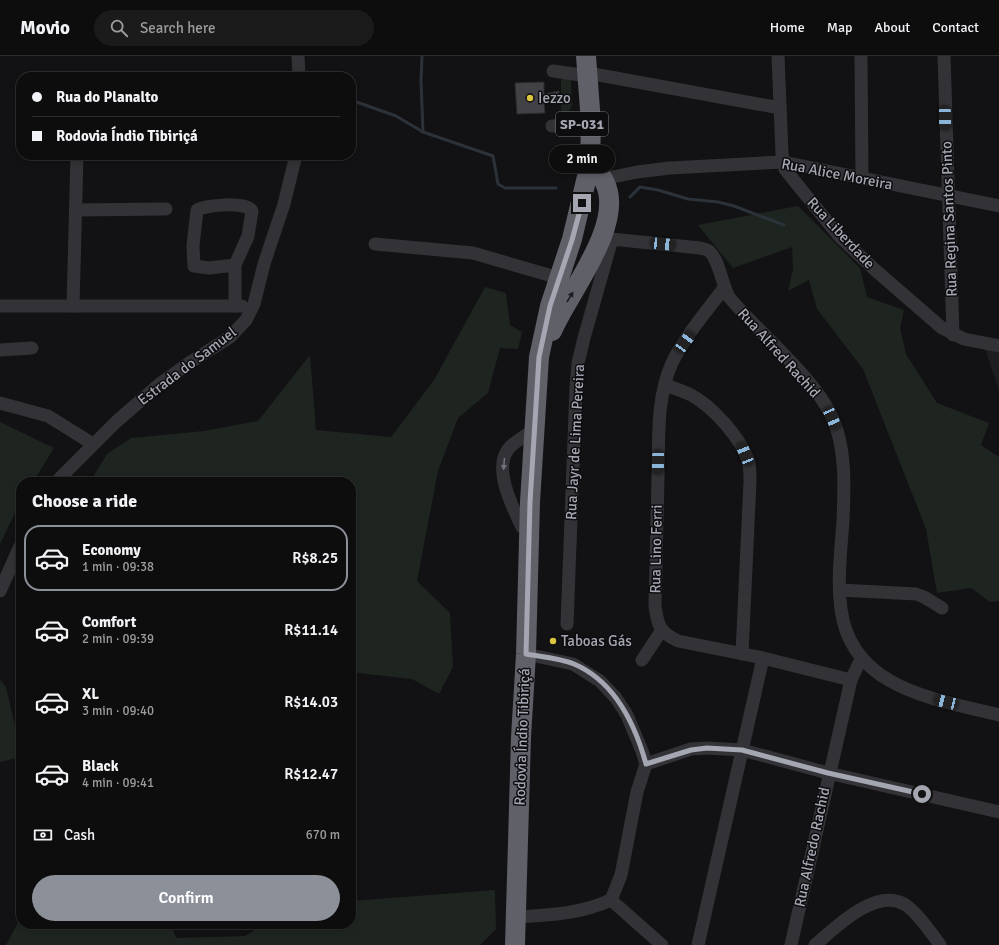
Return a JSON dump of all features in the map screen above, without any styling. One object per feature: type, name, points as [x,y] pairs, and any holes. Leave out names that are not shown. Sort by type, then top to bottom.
[{"type":"highway","name":"Rodovia Índio Tibiriçá","points":[[508,945],[509,805],[530,372],[536,332],[552,276],[579,164],[584,65]]},
{"type":"highway","name":"Rodovia Índio Tibiriçá","points":[[515,945],[530,502],[538,371],[542,334],[572,240],[590,164],[591,123],[584,65]]},
{"type":"highway","points":[[538,371],[561,312],[606,238],[610,203],[608,192],[603,179],[590,164]]},
{"type":"street","points":[[298,56],[299,72]]},
{"type":"street","name":"Rua Liberdade","points":[[778,56],[783,162],[785,169],[839,236],[942,328],[952,335],[964,339],[999,346]]},
{"type":"street","points":[[861,56],[862,178]]},
{"type":"street","name":"Rua Regina Santos Pinto","points":[[944,56],[952,335]]},
{"type":"street","points":[[553,71],[584,65],[780,108]]},
{"type":"street","points":[[552,126],[582,125]]},
{"type":"street","points":[[73,306],[77,160]]},
{"type":"street","name":"Estrada do Samuel","points":[[61,477],[93,444],[161,383],[189,363],[230,338],[246,320],[254,304],[264,264],[284,204],[295,160]]},
{"type":"street","name":"Rua Alice Moreira","points":[[603,179],[637,172],[670,168],[783,162],[999,206]]},
{"type":"street","points":[[235,265],[209,268],[194,266],[193,246],[197,210],[239,204],[250,208],[252,211],[248,236],[235,265],[235,306]]},
{"type":"street","points":[[76,210],[166,209]]},
{"type":"street","name":"Rua Alfred Rachid","points":[[606,238],[700,248],[709,251],[715,259],[724,288],[739,310],[799,371],[827,407],[837,429],[842,450],[844,480],[840,590],[841,609],[845,629],[862,659],[879,674],[895,684],[920,696],[999,715]]},
{"type":"street","name":"Rua Jayr de Lima Pereira","points":[[567,624],[578,363],[606,238]]},
{"type":"street","points":[[375,244],[473,253],[552,276]]},
{"type":"street","name":"Rua Lino Ferri","points":[[662,630],[658,624],[655,606],[660,412],[665,385],[672,364],[685,342],[724,288]]},
{"type":"street","points":[[0,306],[235,306],[254,304]]},
{"type":"street","points":[[0,350],[32,348]]},
{"type":"street","points":[[665,385],[690,394],[703,402],[732,432],[742,446],[748,461],[750,481],[742,654]]},
{"type":"street","points":[[0,403],[48,416],[93,444]]},
{"type":"street","points":[[0,591],[16,555]]},
{"type":"street","points":[[840,590],[916,594],[942,608]]},
{"type":"street","points":[[642,660],[662,630],[665,634],[678,641],[763,658],[850,680]]},
{"type":"street","points":[[516,917],[593,909],[611,900],[621,875],[637,792],[646,764],[627,715],[616,698],[600,681],[573,664],[526,654]]},
{"type":"street","points":[[698,945],[763,658]]},
{"type":"street","name":"Rua Alfredo Rachid","points":[[791,945],[828,773],[850,680],[862,659]]},
{"type":"street","points":[[646,764],[691,750],[707,748],[742,750],[828,773],[999,812]]},
{"type":"street","points":[[815,945],[863,908],[880,900],[894,899],[906,904],[940,945]]},
{"type":"street","points":[[611,900],[662,945]]},
{"type":"shaded area","points":[[564,77],[570,79],[571,81],[572,104],[570,110],[564,112],[561,110],[561,80]]},
{"type":"shaded area","points":[[798,206],[860,268],[867,297],[904,310],[900,328],[906,354],[937,403],[989,423],[981,445],[999,457],[999,601],[990,602],[971,588],[937,593],[926,529],[863,369],[817,309],[809,280],[788,291],[793,269],[792,247],[733,268],[698,225]]},
{"type":"shaded area","points":[[485,287],[506,293],[510,325],[522,332],[518,349],[500,348],[488,393],[458,418],[438,471],[417,581],[450,613],[453,667],[439,694],[412,679],[358,673],[356,674],[356,477],[93,477],[107,454],[131,438],[204,431],[258,421],[310,355],[316,430],[391,437],[434,380]]},
{"type":"shaded area","points":[[985,349],[999,351],[999,390]]},
{"type":"shaded area","points":[[0,422],[54,448],[36,477],[16,477],[16,511],[0,544]]},
{"type":"shaded area","points":[[0,680],[6,687],[16,730],[16,758],[0,762]]},
{"type":"shaded area","points":[[495,890],[496,929],[480,945],[6,945],[16,926],[16,929],[173,929],[176,938],[245,936],[256,929],[356,929],[356,901]]},
{"type":"building","name":"Iezzo","points":[[544,82],[544,94],[559,91],[559,103],[544,103],[545,113],[517,114],[515,83]]},
{"type":"waterway","points":[[422,56],[421,81],[423,132]]},
{"type":"waterway","points":[[356,102],[396,116],[423,132],[493,156],[498,184],[505,188],[556,188]]},
{"type":"waterway","points":[[630,197],[640,187],[658,190],[688,199],[718,202],[734,206],[784,225]]},
{"type":"place","name":"Iezzo","points":[[530,98]]},
{"type":"place","name":"Taboas Gás","points":[[553,641]]},
{"type":"route","points":[[582,203],[572,240],[542,334],[539,357],[530,502],[526,654],[573,664],[583,668],[600,681],[616,698],[627,715],[646,764],[691,750],[707,748],[742,750],[828,773],[922,794]]}]
